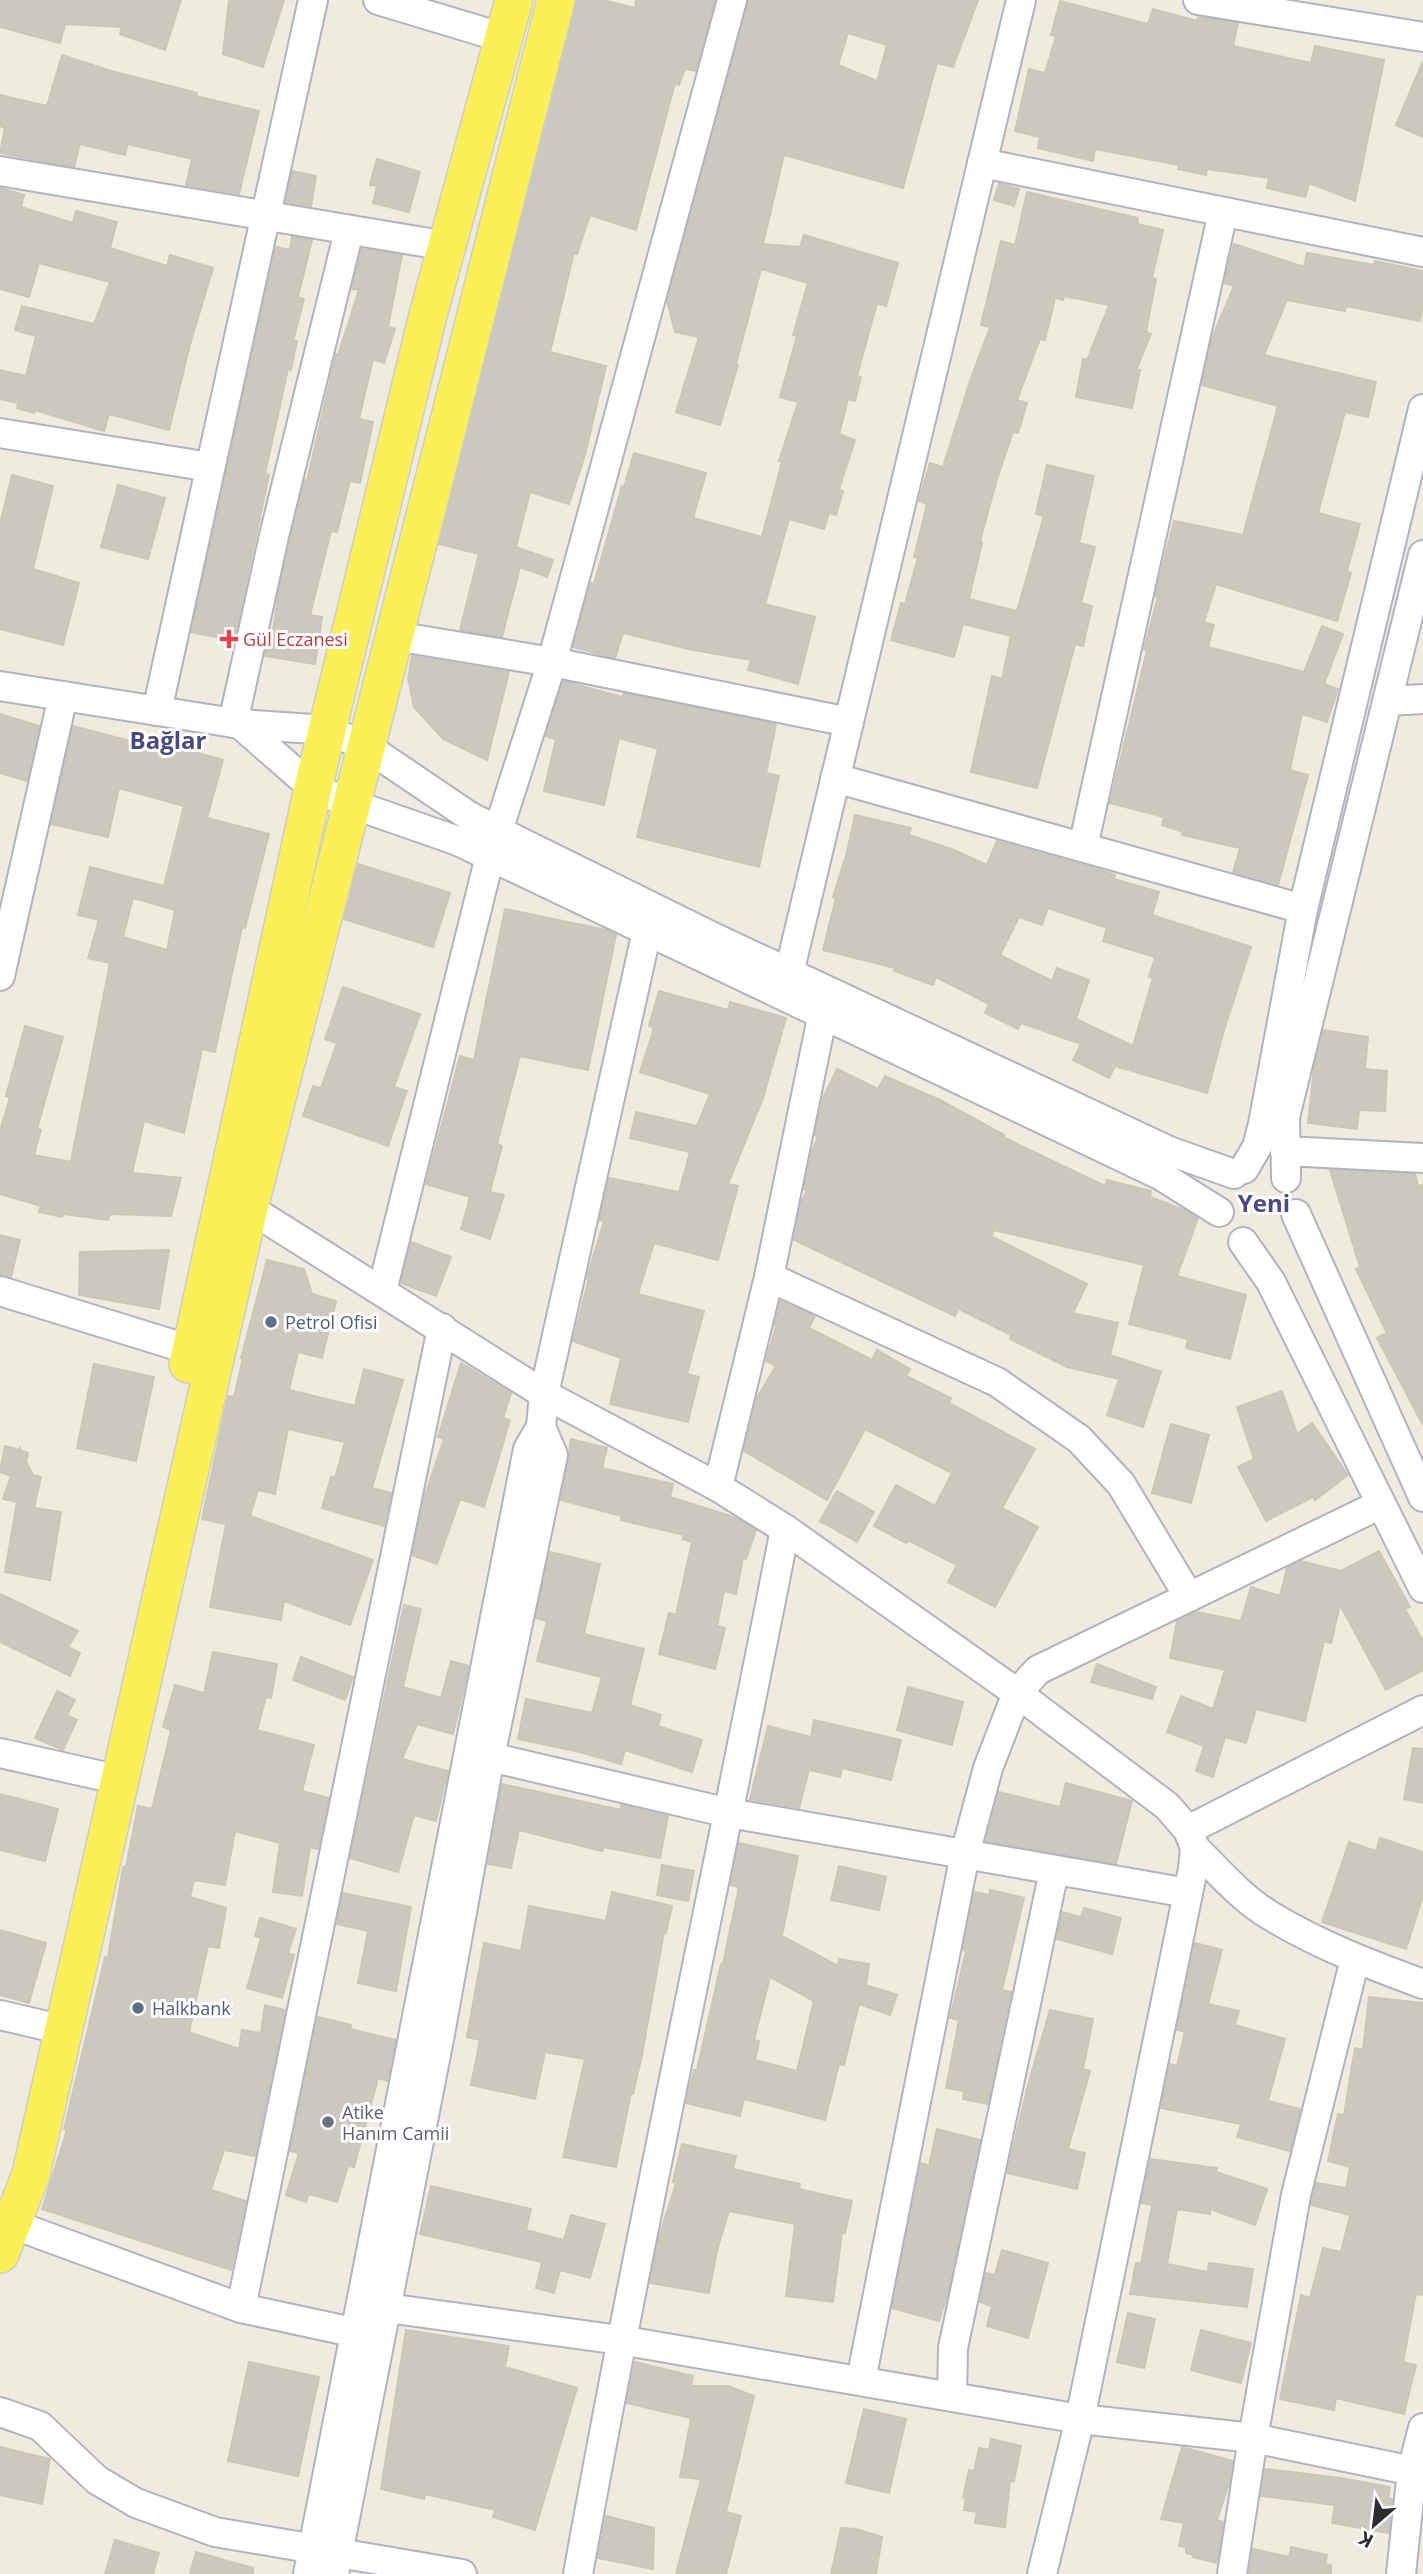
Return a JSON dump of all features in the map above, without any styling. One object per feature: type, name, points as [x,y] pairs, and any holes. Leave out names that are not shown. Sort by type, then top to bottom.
[{"type":"main road","points":[[4,2235],[31,2174],[98,1775],[313,788],[428,314],[514,0]]},
{"type":"main road","points":[[54,2028],[248,1208],[556,0]]},
{"type":"street","points":[[157,711],[313,0]]},
{"type":"street","points":[[378,0],[504,38]]},
{"type":"street","points":[[382,1291],[494,844],[552,662],[732,0]]},
{"type":"street","points":[[787,985],[1021,0]]},
{"type":"street","points":[[1198,0],[1289,7],[1423,37]]},
{"type":"street","points":[[982,163],[1423,252]]},
{"type":"street","points":[[0,171],[447,246]]},
{"type":"street","points":[[1083,847],[1223,212]]},
{"type":"street","points":[[237,724],[274,536],[349,231]]},
{"type":"street","points":[[1423,409],[1303,909],[1264,1124],[1257,1147],[1225,1184],[1219,1199],[1219,1212],[1225,1227],[1234,1237],[1253,1245],[1267,1244],[1279,1239],[1290,1229],[1296,1214],[1297,1200],[1285,1165],[1285,1117],[1423,555]]},
{"type":"street","points":[[0,433],[210,467]]},
{"type":"street","points":[[395,636],[552,662],[849,722]]},
{"type":"street","points":[[0,685],[237,724],[328,730],[367,747],[469,816],[494,844],[647,931],[787,985]]},
{"type":"street","points":[[0,976],[63,696]]},
{"type":"street","points":[[1388,701],[1423,699]]},
{"type":"street","points":[[237,724],[313,788],[458,841],[494,844],[825,1003],[1160,1175],[1219,1212]]},
{"type":"street","points":[[835,779],[1303,909]]},
{"type":"street","points":[[323,2563],[357,2333],[528,1449],[541,1427],[544,1394],[647,931]]},
{"type":"street","points":[[825,1003],[1169,1151],[1239,1171],[1259,1166],[1275,1171],[1285,1165],[1423,1158]]},
{"type":"street","points":[[718,1488],[769,1277],[825,1003]]},
{"type":"street","points":[[248,1208],[544,1394],[718,1488],[785,1529],[1017,1693],[1167,1806],[1191,1839],[1240,1893],[1270,1916],[1355,1959],[1423,1984]]},
{"type":"street","points":[[1296,1214],[1423,1497]]},
{"type":"street","points":[[1243,1242],[1271,1282],[1423,1588]]},
{"type":"street","points":[[769,1277],[998,1382],[1079,1439],[1121,1484],[1189,1597]]},
{"type":"street","points":[[0,1291],[191,1350]]},
{"type":"street","points":[[241,2308],[442,1328]]},
{"type":"street","points":[[323,2563],[387,2308],[490,1757],[553,1455],[541,1427]]},
{"type":"street","points":[[861,2380],[965,1854],[988,1768],[1017,1693],[1038,1670],[1381,1504]]},
{"type":"street","points":[[578,2574],[620,2340],[785,1529]]},
{"type":"street","points":[[1191,1839],[1423,1710]]},
{"type":"street","points":[[0,1753],[98,1775]]},
{"type":"street","points":[[490,1757],[729,1813],[1188,1894]]},
{"type":"street","points":[[1042,2574],[1080,2418],[1188,1894],[1191,1839]]},
{"type":"street","points":[[952,2396],[953,2348],[1054,1871]]},
{"type":"street","points":[[1233,2574],[1253,2438],[1296,2196],[1355,1959]]},
{"type":"street","points":[[0,2015],[54,2028]]},
{"type":"street","points":[[4,2235],[241,2308],[357,2333]]},
{"type":"street","points":[[357,2333],[387,2308],[620,2340],[1080,2418],[1253,2438],[1417,2472]]},
{"type":"street","points":[[0,2412],[40,2426],[97,2480],[136,2503],[215,2532],[323,2563],[462,2574]]},
{"type":"street","points":[[1401,2574],[1423,2428]]},
{"type":"building","points":[[0,0],[181,0],[165,50],[120,34],[122,27],[65,24],[60,43],[0,27]]},
{"type":"building","points":[[229,0],[284,0],[263,67],[223,54]]},
{"type":"building","points":[[576,0],[603,0],[635,8],[636,0],[715,0],[696,71],[685,69],[679,85],[675,83],[636,230],[590,215],[577,254],[574,253],[550,352],[606,366],[585,455],[569,504],[530,492],[516,547],[553,560],[547,577],[520,567],[502,637],[460,630],[479,554],[439,544]]},
{"type":"building","points":[[748,0],[978,0],[953,67],[937,63],[903,188],[784,155],[763,244],[800,247],[804,235],[898,263],[886,306],[877,303],[857,376],[861,377],[855,401],[848,399],[839,434],[855,440],[839,489],[843,491],[836,515],[829,513],[824,529],[789,519],[765,604],[815,617],[798,684],[748,670],[751,660],[693,650],[623,633],[615,658],[573,647],[634,453],[706,473],[693,518],[762,537],[782,462],[779,461],[798,402],[780,397],[797,336],[793,335],[808,283],[761,269],[736,364],[738,365],[720,425],[676,412],[699,337],[675,332],[667,301]],"holes":[[[848,33],[887,45],[877,81],[838,65]]]},
{"type":"building","points":[[1060,1],[1148,24],[1153,9],[1197,21],[1198,17],[1238,23],[1233,46],[1311,63],[1315,46],[1384,60],[1355,201],[1309,183],[1305,197],[1267,188],[1269,178],[1207,169],[1206,175],[1178,169],[1179,165],[1095,149],[1093,161],[1038,148],[1040,137],[1015,131],[1029,69],[1045,73],[1056,36],[1051,35]]},
{"type":"building","points":[[62,55],[111,71],[197,93],[196,96],[259,111],[239,194],[186,185],[192,159],[128,144],[125,155],[80,144],[74,167],[0,153],[5,128],[0,126],[0,95],[47,106]]},
{"type":"building","points":[[1423,61],[1423,137],[1396,125]]},
{"type":"building","points":[[377,159],[420,172],[409,212],[373,203],[377,186],[370,185]]},
{"type":"building","points":[[292,171],[316,176],[311,206],[286,202]]},
{"type":"building","points":[[999,183],[1019,189],[1014,206],[994,200]]},
{"type":"building","points":[[0,188],[24,195],[21,207],[73,223],[76,211],[117,222],[110,248],[167,266],[170,255],[213,268],[169,430],[109,414],[104,431],[35,410],[34,413],[17,408],[18,403],[0,399],[0,370],[26,376],[36,336],[15,330],[22,306],[94,324],[110,282],[39,263],[29,297],[0,289]]},
{"type":"building","points":[[1027,192],[1138,218],[1137,224],[1163,230],[1152,278],[1156,279],[1146,332],[1151,334],[1136,370],[1140,370],[1132,408],[1076,397],[1083,359],[1087,360],[1109,305],[1064,296],[1063,300],[1055,298],[1045,340],[1040,339],[1017,400],[1027,403],[1018,433],[1013,432],[980,541],[982,542],[969,599],[1017,611],[1044,516],[1036,514],[1047,465],[1094,476],[1079,543],[1095,547],[1081,603],[1092,606],[1083,646],[1075,644],[1037,788],[971,772],[992,676],[1002,679],[1011,636],[963,624],[954,657],[891,640],[918,558],[914,557],[927,504],[919,501],[930,463],[943,467],[990,327],[981,325],[1001,241],[1015,245]]},
{"type":"building","points":[[292,237],[312,240],[298,297],[304,299],[293,341],[297,341],[291,370],[288,369],[265,474],[269,475],[234,641],[191,632],[276,247],[290,250]]},
{"type":"building","points":[[1234,244],[1304,267],[1307,253],[1374,265],[1375,261],[1423,271],[1420,321],[1346,306],[1345,311],[1287,300],[1264,355],[1376,382],[1368,417],[1345,412],[1318,513],[1360,524],[1347,571],[1351,573],[1337,621],[1216,584],[1204,622],[1214,625],[1208,647],[1304,672],[1322,626],[1343,634],[1324,684],[1338,689],[1327,722],[1302,714],[1290,770],[1308,775],[1278,885],[1233,872],[1240,848],[1182,835],[1183,832],[1162,825],[1164,817],[1110,803],[1147,650],[1144,649],[1158,597],[1155,596],[1174,521],[1243,535],[1278,406],[1202,385],[1212,338],[1234,286],[1224,283]]},
{"type":"building","points":[[362,249],[402,255],[388,327],[395,329],[384,363],[373,359],[359,419],[373,422],[360,483],[350,481],[337,532],[331,531],[310,615],[322,617],[315,664],[265,656],[269,637],[272,638],[290,540],[305,480],[307,481],[336,354],[338,355],[359,290],[352,289]]},
{"type":"building","points":[[12,475],[53,486],[33,569],[79,583],[63,645],[0,629],[0,524]]},
{"type":"building","points":[[118,485],[165,498],[148,559],[101,547]]},
{"type":"building","points":[[412,656],[509,672],[487,760],[443,739],[414,707],[408,679]]},
{"type":"building","points":[[563,681],[622,697],[624,693],[776,724],[766,773],[779,776],[759,867],[637,837],[658,749],[619,738],[604,805],[544,791],[556,739],[546,736]]},
{"type":"building","points":[[0,714],[39,726],[27,781],[0,773]]},
{"type":"building","points":[[73,726],[153,747],[155,741],[223,760],[207,818],[269,834],[245,928],[242,927],[215,1052],[202,1049],[184,1133],[144,1121],[132,1173],[181,1178],[171,1216],[110,1214],[108,1220],[64,1214],[62,1217],[39,1212],[41,1206],[0,1194],[0,1131],[10,1097],[6,1096],[25,1026],[63,1037],[37,1129],[41,1130],[34,1155],[71,1162],[110,963],[88,958],[99,920],[78,915],[90,867],[164,886],[184,806],[119,788],[108,837],[51,824]],"holes":[[[133,898],[175,910],[167,950],[123,937]]]},
{"type":"building","points":[[855,815],[911,828],[909,835],[954,850],[987,865],[997,841],[1097,869],[1115,875],[1114,879],[1159,892],[1152,915],[1251,947],[1207,1093],[1115,1066],[1109,1078],[1073,1060],[1081,1044],[1021,1023],[1018,1029],[985,1013],[989,1004],[936,977],[933,985],[894,971],[895,968],[823,950],[836,898],[833,897]],"holes":[[[1048,908],[1107,928],[1103,941],[1155,957],[1149,977],[1153,978],[1133,1046],[1076,1019],[1089,980],[1057,968],[1052,981],[1000,955],[1019,917],[1042,925]]]},
{"type":"building","points":[[358,864],[450,893],[433,947],[344,919]]},
{"type":"building","points":[[505,909],[606,930],[616,935],[588,1070],[520,1056],[497,1144],[502,1146],[490,1192],[504,1195],[490,1239],[461,1229],[470,1197],[426,1184],[460,1056],[474,1060]]},
{"type":"building","points":[[343,987],[420,1014],[394,1087],[407,1091],[388,1146],[303,1116],[313,1086],[321,1088],[337,1043],[325,1039]]},
{"type":"building","points":[[659,991],[728,1010],[730,1002],[786,1018],[763,1098],[728,1184],[738,1186],[718,1260],[654,1243],[638,1294],[704,1311],[687,1374],[699,1377],[688,1422],[610,1404],[621,1358],[573,1341],[587,1277],[604,1221],[600,1220],[609,1178],[679,1192],[690,1152],[630,1138],[636,1112],[697,1126],[710,1094],[640,1072],[654,1028],[649,1026]]},
{"type":"building","points":[[1323,1030],[1368,1037],[1365,1069],[1387,1071],[1385,1111],[1359,1110],[1357,1129],[1308,1123],[1314,1068]]},
{"type":"building","points":[[837,1069],[878,1089],[885,1076],[940,1100],[1004,1135],[1003,1137],[1105,1186],[1107,1180],[1151,1191],[1150,1197],[1185,1210],[1198,1218],[1177,1276],[1246,1295],[1230,1359],[1186,1348],[1188,1339],[1129,1324],[1144,1265],[994,1230],[991,1236],[1087,1284],[1073,1313],[1118,1323],[1110,1355],[1161,1372],[1143,1427],[1107,1415],[1119,1379],[1067,1367],[1010,1339],[1011,1335],[959,1309],[955,1316],[794,1240],[801,1202],[807,1191],[804,1189],[812,1151],[818,1137],[815,1135],[823,1098]]},
{"type":"building","points":[[1330,1170],[1415,1174],[1418,1186],[1423,1185],[1423,1425],[1377,1338],[1387,1333],[1356,1269],[1360,1267]]},
{"type":"building","points":[[0,1235],[20,1240],[11,1277],[0,1275]]},
{"type":"building","points":[[411,1242],[451,1257],[436,1296],[401,1283]]},
{"type":"building","points":[[169,1250],[159,1309],[79,1295],[80,1252]]},
{"type":"building","points":[[267,1260],[304,1269],[312,1294],[336,1301],[322,1358],[298,1352],[289,1390],[355,1406],[364,1369],[403,1380],[372,1488],[391,1493],[384,1526],[322,1508],[331,1477],[335,1478],[345,1442],[288,1429],[275,1494],[258,1490],[250,1516],[373,1560],[350,1625],[284,1601],[281,1620],[210,1607],[226,1524],[202,1519],[228,1396],[234,1397],[241,1358]]},
{"type":"building","points":[[780,1301],[815,1316],[809,1328],[872,1360],[877,1350],[910,1369],[906,1376],[951,1398],[949,1403],[1035,1449],[1002,1508],[1038,1527],[995,1607],[948,1582],[957,1565],[874,1526],[896,1485],[935,1506],[952,1473],[865,1429],[827,1500],[744,1451],[757,1398],[776,1366],[766,1361]]},
{"type":"building","points":[[461,1363],[511,1393],[503,1418],[510,1420],[484,1507],[460,1499],[437,1564],[412,1555],[423,1501],[444,1439],[438,1437]]},
{"type":"building","points":[[94,1364],[154,1377],[136,1461],[77,1448]]},
{"type":"building","points":[[1282,1391],[1297,1434],[1312,1423],[1348,1475],[1315,1500],[1313,1497],[1266,1521],[1238,1467],[1254,1459],[1237,1407]]},
{"type":"building","points":[[1171,1424],[1209,1435],[1191,1503],[1152,1493]]},
{"type":"building","points":[[571,1439],[607,1448],[602,1468],[673,1484],[670,1497],[737,1518],[756,1530],[746,1559],[743,1558],[736,1594],[724,1591],[717,1626],[725,1628],[715,1669],[659,1654],[669,1613],[676,1615],[692,1542],[683,1539],[684,1535],[621,1520],[622,1516],[561,1500]]},
{"type":"building","points":[[5,1446],[19,1450],[20,1448],[28,1453],[26,1462],[33,1475],[41,1477],[34,1508],[61,1512],[50,1580],[5,1572],[17,1502],[3,1499],[11,1476],[0,1472]]},
{"type":"building","points":[[837,1491],[874,1512],[857,1542],[820,1521]]},
{"type":"building","points":[[1379,1551],[1410,1607],[1405,1609],[1423,1641],[1423,1670],[1386,1690],[1340,1605],[1331,1643],[1324,1641],[1305,1721],[1256,1709],[1246,1743],[1225,1737],[1213,1777],[1196,1771],[1204,1746],[1167,1732],[1181,1696],[1213,1709],[1225,1670],[1170,1658],[1177,1621],[1197,1612],[1241,1621],[1251,1587],[1280,1596],[1287,1568],[1301,1561],[1341,1571]]},
{"type":"building","points":[[550,1552],[600,1564],[584,1634],[644,1649],[630,1705],[661,1715],[658,1726],[702,1740],[692,1772],[625,1750],[621,1764],[518,1739],[526,1699],[592,1713],[602,1677],[537,1661],[547,1621],[536,1618]]},
{"type":"building","points":[[0,1594],[78,1631],[68,1647],[80,1653],[70,1676],[0,1642]]},
{"type":"building","points":[[404,1605],[421,1609],[403,1687],[441,1698],[451,1661],[469,1666],[453,1734],[417,1724],[402,1759],[448,1771],[436,1821],[414,1815],[398,1872],[350,1858]]},
{"type":"building","points":[[213,1652],[277,1664],[271,1698],[266,1697],[257,1730],[314,1745],[302,1791],[329,1798],[318,1849],[310,1847],[302,1896],[273,1892],[280,1843],[235,1831],[225,1885],[194,1880],[190,1897],[226,1908],[219,1948],[208,1946],[189,2032],[239,2049],[242,2030],[261,2033],[265,2005],[285,2010],[255,2156],[224,2150],[211,2190],[246,2201],[231,2270],[42,2209],[67,2130],[64,2129],[105,1957],[108,1957],[123,1867],[126,1867],[138,1806],[152,1809],[171,1730],[163,1727],[175,1685],[204,1693]]},
{"type":"building","points":[[301,1657],[353,1677],[345,1700],[293,1680]]},
{"type":"building","points":[[1097,1664],[1156,1687],[1152,1699],[1091,1682]]},
{"type":"building","points":[[908,1687],[963,1702],[952,1745],[897,1730]]},
{"type":"building","points":[[57,1691],[75,1700],[67,1715],[77,1720],[63,1750],[35,1738]]},
{"type":"building","points":[[814,1720],[901,1740],[891,1780],[842,1768],[840,1777],[809,1770],[799,1808],[750,1799],[768,1726],[811,1737]]},
{"type":"building","points":[[1413,1748],[1423,1749],[1423,1803],[1404,1799]]},
{"type":"building","points":[[1066,1783],[1132,1801],[1116,1864],[986,1841],[999,1792],[1060,1807]]},
{"type":"building","points":[[502,1784],[621,1810],[621,1805],[668,1816],[660,1858],[603,1847],[602,1851],[519,1830],[511,1868],[488,1864]]},
{"type":"building","points":[[0,1794],[58,1809],[45,1861],[0,1850]]},
{"type":"building","points":[[1380,1838],[1423,1852],[1423,1896],[1406,1949],[1322,1922],[1349,1842],[1376,1851]]},
{"type":"building","points":[[739,1843],[798,1856],[782,1936],[838,1966],[839,1959],[869,1964],[866,1985],[897,1995],[890,2015],[859,2004],[844,2065],[839,2064],[825,2120],[744,2099],[740,2116],[686,2103],[694,2070],[697,2070],[739,1887],[730,1885]],"holes":[[[770,1977],[814,2001],[797,2071],[755,2060],[759,2041],[754,2040]]]},
{"type":"building","points":[[662,1865],[694,1871],[688,1901],[657,1895]]},
{"type":"building","points":[[839,1866],[886,1877],[879,1910],[831,1900]]},
{"type":"building","points":[[990,1890],[1024,1898],[1002,1990],[1011,1992],[988,2104],[963,2099],[964,2091],[946,2088],[959,2020],[950,2018],[966,1951],[963,1950],[974,1892],[989,1895]]},
{"type":"building","points":[[612,1892],[672,1906],[666,1933],[664,1932],[642,2055],[633,2094],[631,2093],[616,2167],[563,2157],[585,2059],[545,2052],[535,2099],[471,2085],[480,2040],[467,2037],[484,1943],[521,1951],[529,1906],[606,1921]]},
{"type":"building","points":[[343,1893],[411,1907],[396,1991],[358,1983],[368,1931],[337,1924]]},
{"type":"building","points":[[1084,1908],[1121,1918],[1112,1954],[1057,1939],[1062,1912],[1081,1917]]},
{"type":"building","points":[[260,1918],[296,1929],[288,1953],[294,1955],[282,1998],[247,1988],[261,1938],[255,1936]]},
{"type":"building","points":[[0,1930],[46,1943],[29,2003],[0,1995]]},
{"type":"building","points":[[1195,1943],[1222,1950],[1208,2004],[1239,2011],[1235,2025],[1285,2039],[1268,2101],[1300,2109],[1290,2151],[1237,2137],[1241,2124],[1161,2108],[1170,2064],[1177,2066],[1185,2032],[1177,2030]]},
{"type":"building","points":[[1369,1997],[1423,2003],[1423,2295],[1416,2294],[1403,2362],[1416,2365],[1404,2414],[1336,2398],[1334,2410],[1280,2399],[1301,2295],[1310,2298],[1323,2248],[1341,2252],[1350,2215],[1311,2205],[1316,2183],[1346,2188],[1350,2167],[1328,2161],[1338,2114],[1344,2115],[1355,2048],[1363,2050]]},
{"type":"building","points":[[1050,2010],[1093,2019],[1083,2069],[1090,2071],[1068,2149],[1085,2153],[1077,2189],[1007,2173],[1028,2085]]},
{"type":"building","points":[[318,2017],[351,2025],[350,2029],[396,2040],[388,2081],[378,2078],[354,2167],[348,2166],[337,2202],[309,2194],[306,2202],[286,2195],[299,2153],[290,2151]]},
{"type":"building","points":[[937,2129],[980,2140],[948,2293],[939,2321],[892,2308],[921,2163],[929,2166]]},
{"type":"building","points":[[682,2144],[736,2156],[733,2169],[800,2184],[799,2189],[852,2201],[845,2233],[842,2233],[833,2302],[786,2296],[795,2224],[729,2211],[717,2250],[709,2293],[650,2283],[659,2237],[676,2183],[673,2182]]},
{"type":"building","points":[[1150,2159],[1217,2168],[1216,2172],[1267,2189],[1255,2225],[1210,2209],[1210,2214],[1177,2209],[1167,2264],[1208,2272],[1209,2263],[1253,2269],[1247,2307],[1130,2294],[1136,2263],[1141,2264],[1152,2205],[1141,2203]]},
{"type":"building","points":[[431,2186],[531,2209],[526,2230],[564,2240],[571,2215],[605,2224],[590,2278],[560,2270],[554,2293],[536,2288],[542,2262],[420,2234]]},
{"type":"building","points":[[1002,2250],[1048,2263],[1028,2338],[987,2326],[992,2306],[980,2302],[986,2273],[995,2275]]},
{"type":"building","points":[[1128,2313],[1155,2319],[1144,2368],[1117,2362]]},
{"type":"building","points":[[406,2330],[509,2346],[505,2367],[577,2388],[535,2530],[493,2517],[495,2510],[425,2494],[424,2499],[381,2489]]},
{"type":"building","points":[[1201,2330],[1251,2343],[1241,2383],[1191,2370]]},
{"type":"building","points":[[249,2362],[319,2377],[298,2476],[228,2461]]},
{"type":"building","points":[[635,2362],[693,2376],[691,2386],[728,2386],[754,2396],[726,2512],[741,2516],[726,2574],[676,2574],[701,2479],[680,2477],[691,2418],[627,2403]]},
{"type":"building","points":[[864,2409],[906,2419],[889,2493],[846,2483]]},
{"type":"building","points":[[991,2439],[1021,2446],[1014,2481],[1010,2481],[1005,2527],[975,2523],[977,2512],[964,2510],[966,2498],[963,2497],[969,2470],[974,2471],[979,2448],[989,2450]]},
{"type":"building","points":[[0,2447],[50,2459],[42,2504],[0,2495]]},
{"type":"building","points":[[1182,2447],[1233,2461],[1217,2520],[1223,2522],[1217,2563],[1186,2553],[1186,2547],[1179,2546],[1184,2523],[1161,2519]]},
{"type":"building","points":[[1265,2469],[1390,2487],[1388,2498],[1392,2499],[1389,2533],[1332,2523],[1335,2505],[1261,2496]]},
{"type":"building","points":[[606,2516],[654,2528],[653,2569],[598,2558]]},
{"type":"building","points":[[841,2528],[856,2529],[882,2537],[876,2574],[831,2574]]},
{"type":"building","points":[[115,2540],[159,2553],[153,2574],[105,2574]]},
{"type":"building","points":[[1291,2547],[1327,2555],[1325,2564],[1331,2565],[1331,2574],[1249,2574],[1253,2549],[1289,2557]]},
{"type":"building","points":[[196,2552],[253,2568],[253,2574],[190,2574]]},
{"type":"place","name":"Gül Eczanesi","points":[[229,639]]},
{"type":"place","name":"Petrol Ofisi","points":[[271,1322]]},
{"type":"place","name":"Halkbank","points":[[138,2008]]},
{"type":"place","name":"Atike Hanım Camii","points":[[328,2122]]},
{"type":"district","name":"Bağlar","points":[[168,739]]},
{"type":"district","name":"Yeni","points":[[1264,1202]]}]
